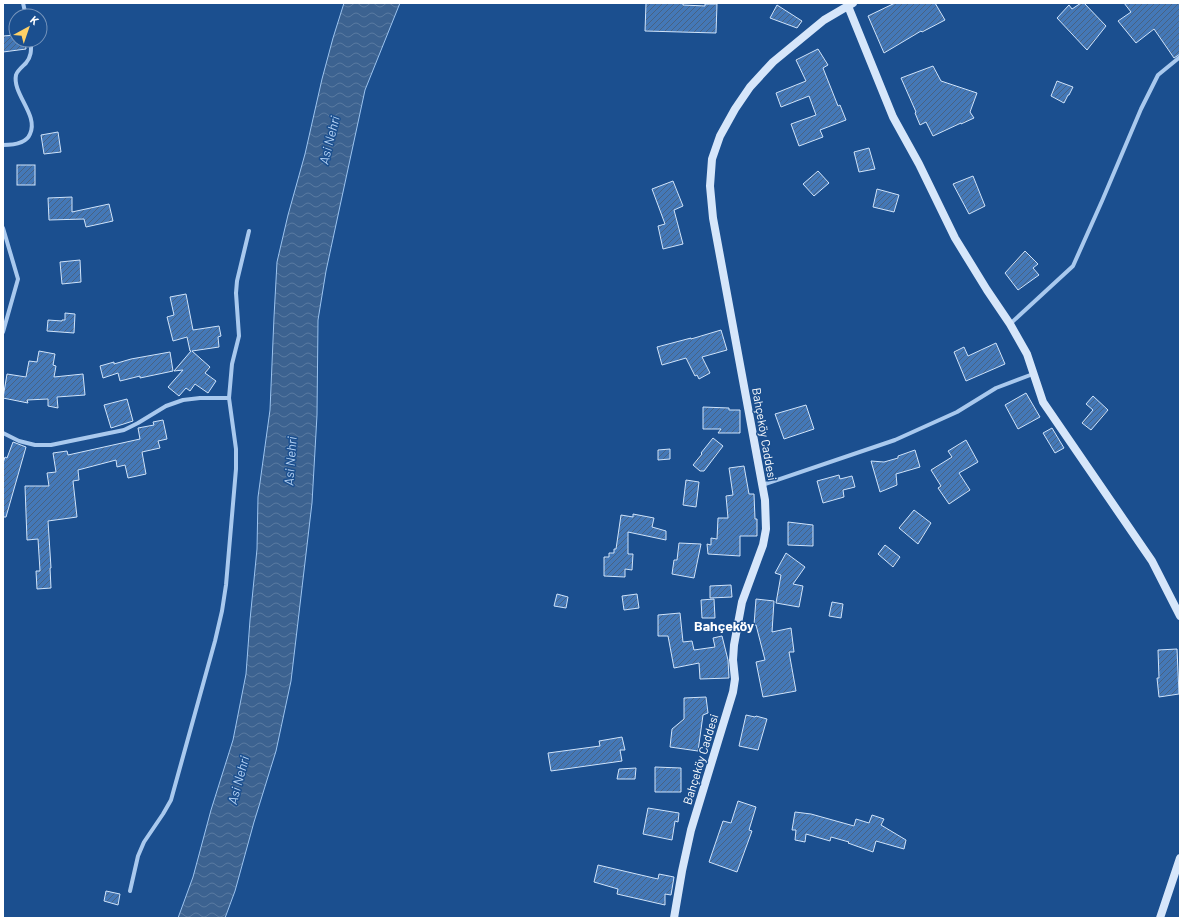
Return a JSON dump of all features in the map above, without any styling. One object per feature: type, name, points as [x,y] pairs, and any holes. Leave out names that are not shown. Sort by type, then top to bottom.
[{"type":"main road","points":[[850,4],[893,117],[919,164],[955,238],[1028,354],[1043,402],[1152,561],[1180,616]]},
{"type":"main road","name":"Bahçeköy Caddesi","points":[[674,918],[691,830],[734,692],[734,645],[742,602],[763,545],[766,529],[765,500],[713,218],[710,186],[712,159],[720,136],[735,109],[750,87],[773,62],[794,44],[824,20],[850,4]]},
{"type":"main road","points":[[1160,918],[1180,858]]},
{"type":"street","points":[[3,145],[11,145],[21,142],[29,137],[32,130],[32,121],[16,83],[16,74],[27,62],[32,52],[32,48]]},
{"type":"street","points":[[1010,324],[1073,266],[1140,109],[1158,75],[1180,57]]},
{"type":"street","points":[[3,228],[18,278],[3,332]]},
{"type":"street","points":[[130,891],[138,856],[144,842],[163,814],[170,800],[222,611],[226,585],[236,469],[236,449],[229,398],[232,364],[239,336],[236,293],[237,281],[249,230]]},
{"type":"street","points":[[762,485],[895,440],[957,412],[996,388],[1034,374]]},
{"type":"street","points":[[3,433],[19,441],[35,445],[52,445],[124,430],[166,406],[183,400],[200,398],[229,398]]},
{"type":"water","name":"Asi Nehri","points":[[344,3],[400,3],[365,90],[326,271],[318,320],[317,415],[312,503],[291,681],[276,751],[235,891],[225,918],[178,918],[193,877],[211,810],[233,740],[246,674],[257,549],[258,497],[270,410],[277,262],[305,154],[322,79]]},
{"type":"building","points":[[646,3],[683,3],[683,5],[705,6],[705,4],[717,4],[716,33],[645,31]]},
{"type":"building","points":[[895,3],[935,3],[945,20],[922,32],[921,31],[884,53],[868,16]]},
{"type":"building","points":[[1081,3],[1084,3],[1106,26],[1087,50],[1057,18],[1069,5],[1072,9]]},
{"type":"building","points":[[1124,3],[1180,3],[1180,54],[1174,58],[1154,29],[1136,43],[1118,21],[1131,12]]},
{"type":"building","points":[[777,5],[802,21],[797,28],[770,18]]},
{"type":"building","points":[[3,36],[8,36],[8,48],[26,49],[3,52]]},
{"type":"building","points":[[818,49],[828,65],[823,68],[838,106],[840,105],[846,120],[820,130],[823,137],[799,146],[791,124],[816,115],[809,96],[781,107],[776,93],[806,81],[796,60]]},
{"type":"building","points":[[933,66],[941,81],[977,93],[970,112],[974,118],[933,136],[926,122],[920,125],[901,78]]},
{"type":"building","points":[[1057,81],[1073,87],[1064,103],[1051,96]]},
{"type":"building","points":[[58,132],[61,152],[44,154],[41,135]]},
{"type":"building","points":[[869,148],[875,169],[859,172],[854,152]]},
{"type":"building","points":[[17,165],[35,165],[35,185],[17,185]]},
{"type":"building","points":[[818,171],[829,183],[814,196],[803,184]]},
{"type":"building","points":[[973,176],[985,206],[969,214],[953,184]]},
{"type":"building","points":[[673,181],[683,206],[674,210],[683,244],[663,249],[658,226],[665,224],[652,189]]},
{"type":"building","points":[[877,189],[899,195],[894,212],[873,207]]},
{"type":"building","points":[[72,197],[72,212],[109,204],[113,221],[86,227],[84,219],[49,220],[48,198]]},
{"type":"building","points":[[1025,251],[1038,264],[1033,268],[1039,275],[1018,290],[1005,273]]},
{"type":"building","points":[[80,260],[81,282],[62,284],[60,262]]},
{"type":"building","points":[[186,294],[193,330],[219,326],[221,336],[218,337],[219,347],[192,351],[210,367],[205,373],[216,381],[208,393],[195,384],[190,391],[186,388],[179,396],[168,387],[183,370],[174,371],[191,351],[187,337],[173,341],[167,317],[174,315],[170,297]]},
{"type":"building","points":[[65,313],[75,314],[74,333],[47,331],[48,320],[65,320]]},
{"type":"building","points":[[721,330],[727,350],[702,357],[710,373],[699,379],[697,375],[695,376],[686,358],[662,365],[657,347]]},
{"type":"building","points":[[996,343],[1005,364],[966,381],[954,352],[964,347],[968,356]]},
{"type":"building","points":[[39,351],[55,354],[53,365],[56,366],[54,377],[83,374],[85,395],[57,397],[58,408],[48,406],[48,399],[27,400],[28,403],[3,398],[7,374],[26,377],[29,361],[37,362]]},
{"type":"building","points":[[170,352],[173,371],[140,378],[140,376],[120,381],[118,373],[103,378],[100,366]]},
{"type":"building","points":[[1026,393],[1040,417],[1018,429],[1005,405]]},
{"type":"building","points":[[1093,396],[1108,410],[1091,430],[1082,423],[1093,410],[1086,404]]},
{"type":"building","points":[[127,399],[133,421],[111,428],[104,405]]},
{"type":"building","points":[[806,405],[814,429],[784,439],[775,414]]},
{"type":"building","points":[[703,407],[740,410],[740,433],[718,433],[721,429],[703,429]]},
{"type":"building","points":[[163,420],[167,439],[158,441],[160,448],[142,452],[146,474],[128,478],[125,465],[117,467],[116,460],[78,470],[79,480],[73,481],[77,517],[48,521],[51,588],[37,589],[36,571],[40,571],[38,539],[27,540],[25,486],[49,486],[47,473],[56,472],[53,453],[67,451],[68,455],[140,439],[138,428],[154,425],[153,422]]},
{"type":"building","points":[[1052,428],[1064,448],[1055,453],[1043,433]]},
{"type":"building","points":[[713,438],[723,446],[704,471],[700,471],[693,465]]},
{"type":"building","points":[[966,440],[978,462],[959,473],[970,490],[949,504],[938,488],[941,486],[931,470],[952,457],[948,451]]},
{"type":"building","points":[[13,442],[26,447],[6,517],[3,517],[3,463],[5,457],[7,458]]},
{"type":"building","points":[[670,449],[670,459],[658,460],[658,450]]},
{"type":"building","points":[[915,450],[920,467],[896,474],[897,485],[880,492],[871,461],[884,462],[898,458],[898,456]]},
{"type":"building","points":[[744,466],[749,494],[754,494],[755,519],[757,519],[757,536],[740,536],[740,556],[708,554],[707,544],[711,545],[711,538],[717,539],[718,518],[728,518],[726,496],[733,495],[729,468]]},
{"type":"building","points":[[839,475],[840,479],[852,476],[855,487],[843,490],[844,497],[823,503],[817,481]]},
{"type":"building","points":[[686,480],[699,482],[696,507],[683,505]]},
{"type":"building","points":[[914,510],[931,523],[918,544],[899,528]]},
{"type":"building","points":[[633,514],[654,518],[652,527],[666,531],[666,540],[628,532],[628,554],[633,554],[632,570],[625,569],[625,577],[604,576],[604,557],[609,557],[609,553],[614,553],[614,549],[616,549],[621,515],[633,517]]},
{"type":"building","points":[[788,522],[813,525],[813,546],[788,545]]},
{"type":"building","points":[[679,543],[701,544],[694,578],[672,574],[674,560],[677,560]]},
{"type":"building","points":[[885,545],[900,557],[893,567],[878,554]]},
{"type":"building","points":[[786,553],[805,567],[793,584],[803,586],[799,607],[776,603],[781,575],[775,573]]},
{"type":"building","points":[[731,585],[732,597],[710,598],[710,586]]},
{"type":"building","points":[[557,594],[568,597],[566,608],[554,606]]},
{"type":"building","points":[[637,594],[639,608],[624,610],[622,596]]},
{"type":"building","points":[[714,599],[715,618],[702,618],[701,600]]},
{"type":"building","points":[[756,599],[774,601],[772,632],[791,628],[794,652],[789,652],[796,691],[763,697],[756,662],[765,660],[756,625],[754,625]]},
{"type":"building","points":[[832,602],[843,604],[841,618],[829,616]]},
{"type":"building","points":[[680,613],[683,642],[692,641],[694,650],[715,647],[713,638],[722,636],[728,660],[729,678],[700,679],[699,663],[674,668],[668,636],[658,636],[658,615]]},
{"type":"building","points":[[1177,649],[1179,694],[1159,697],[1157,678],[1159,678],[1158,650]]},
{"type":"building","points":[[706,697],[708,713],[703,715],[698,751],[670,747],[672,729],[684,719],[684,698]]},
{"type":"building","points":[[746,715],[767,719],[758,750],[739,746]]},
{"type":"building","points":[[622,737],[625,750],[620,750],[622,761],[551,771],[548,753],[600,746],[599,741]]},
{"type":"building","points":[[655,767],[681,768],[681,792],[655,792]]},
{"type":"building","points":[[636,768],[635,779],[617,779],[619,769]]},
{"type":"building","points":[[738,801],[756,807],[749,830],[752,831],[737,872],[709,862],[723,821],[731,823]]},
{"type":"building","points":[[648,808],[679,813],[678,822],[675,821],[672,840],[643,834]]},
{"type":"building","points":[[795,812],[811,814],[854,826],[856,819],[869,823],[872,815],[884,819],[881,825],[906,840],[904,849],[876,841],[873,852],[848,843],[849,842],[831,837],[830,841],[806,834],[805,842],[795,840],[796,830],[792,830]]},
{"type":"building","points":[[598,865],[658,879],[659,874],[674,877],[671,895],[665,894],[665,905],[617,894],[618,889],[594,882]]},
{"type":"building","points":[[106,891],[120,894],[118,905],[104,901]]},
{"type":"district","name":"Bahçeköy","points":[[724,625]]}]
